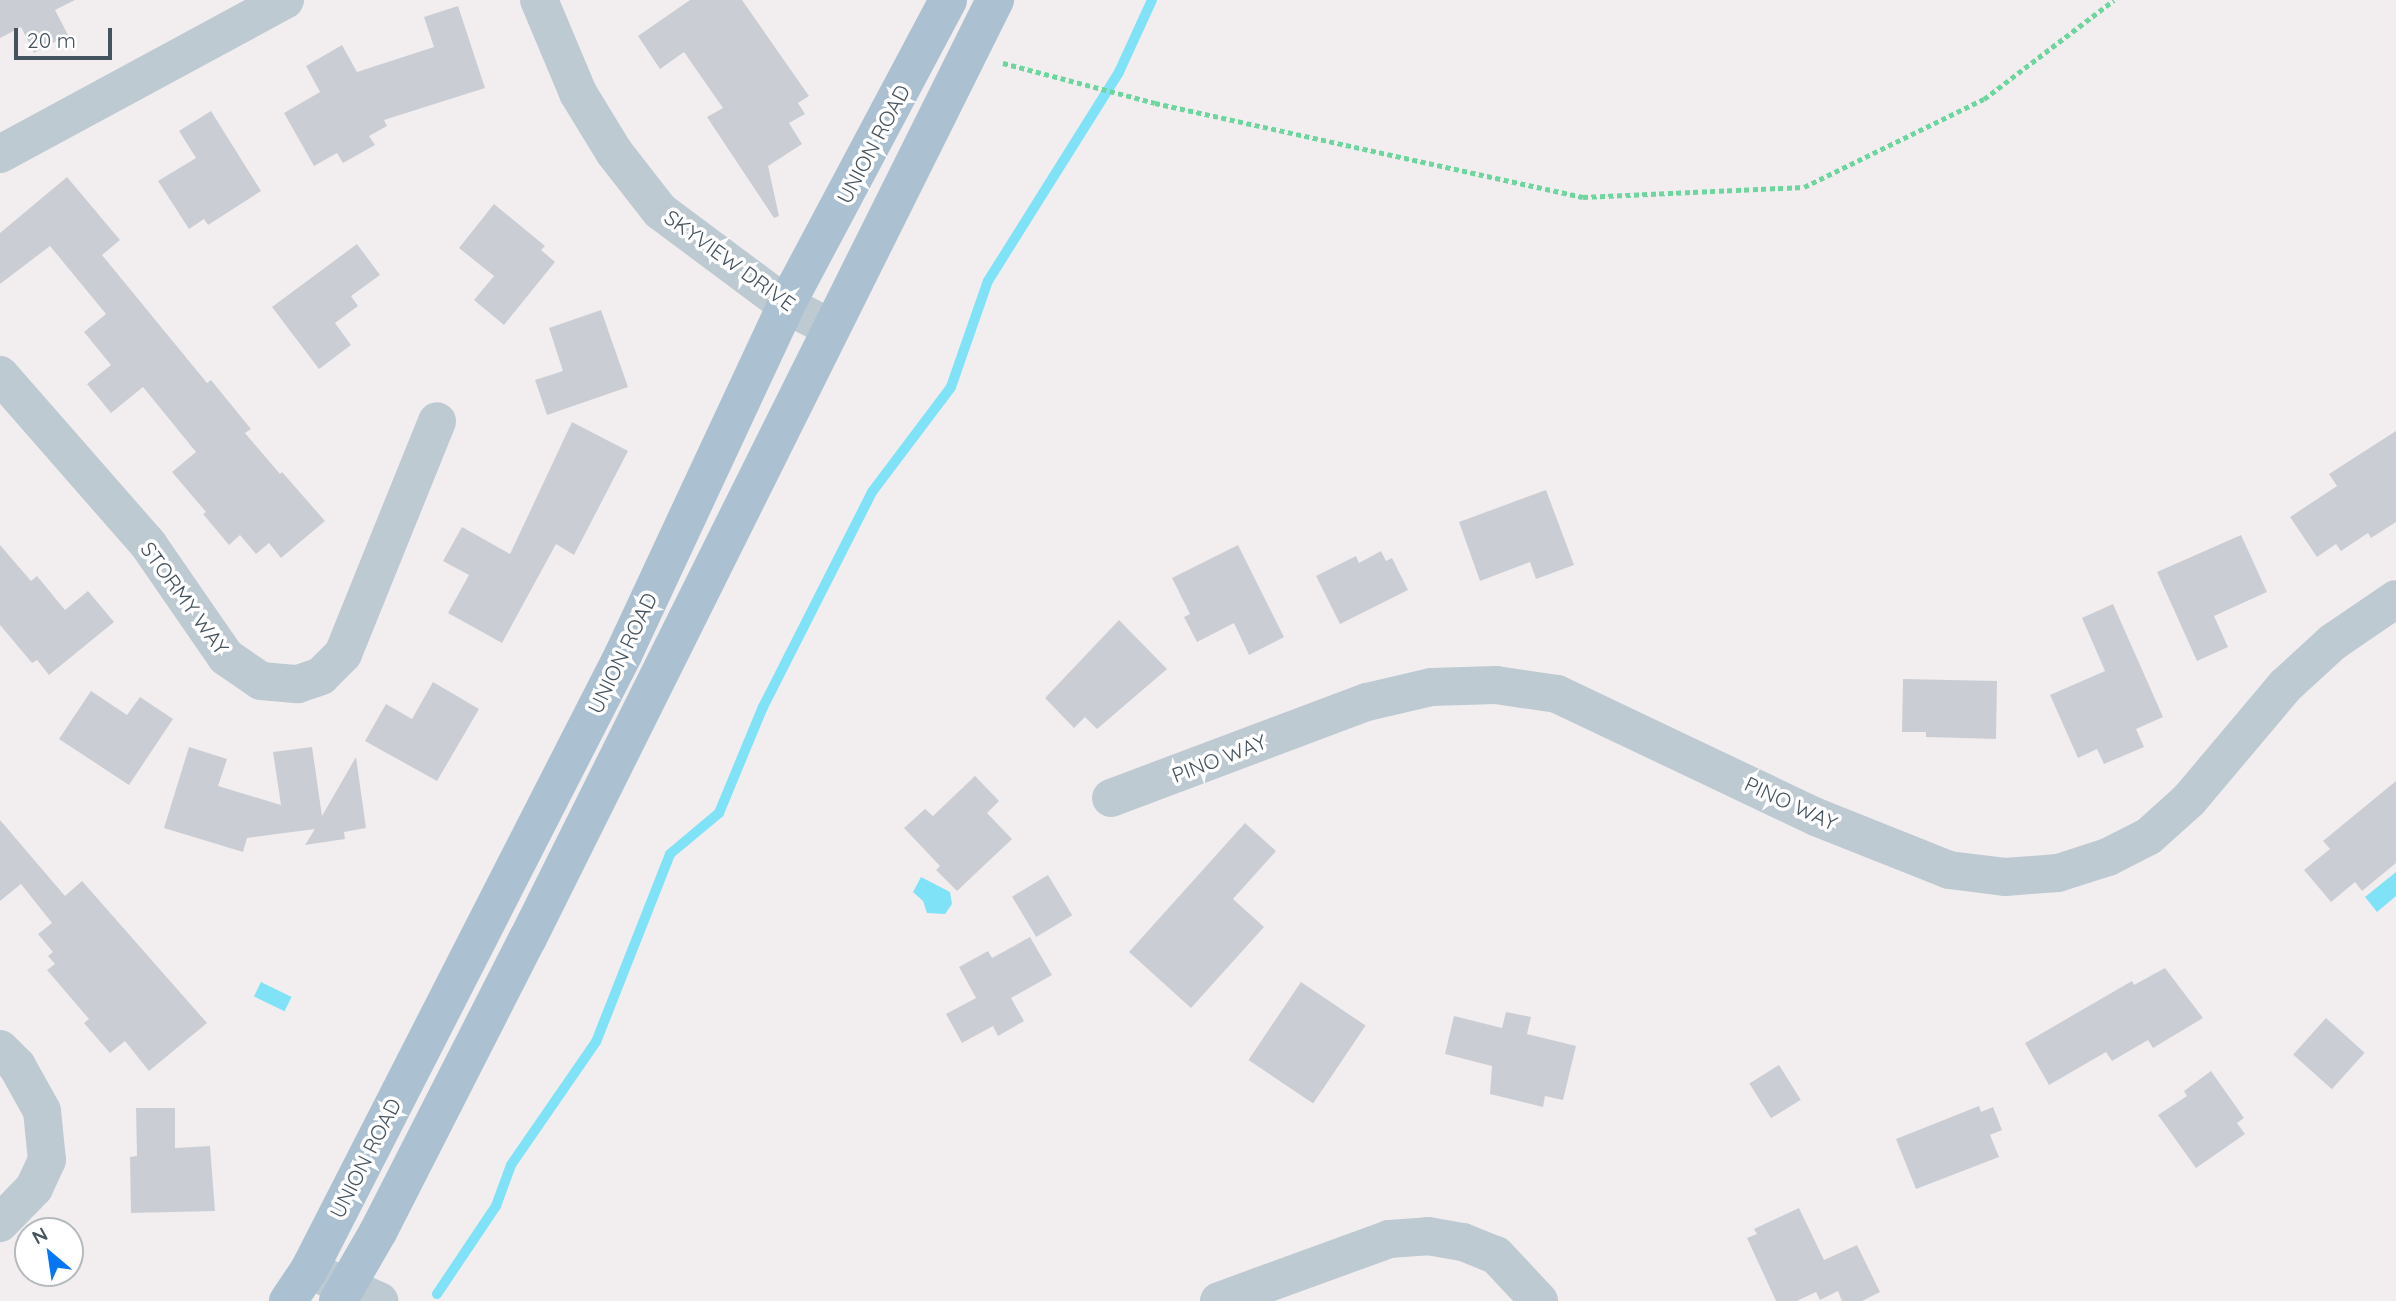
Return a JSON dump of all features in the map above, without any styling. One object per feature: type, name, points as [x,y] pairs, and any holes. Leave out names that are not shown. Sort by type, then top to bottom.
[{"type":"main road","name":"UNION ROAD","points":[[298,1286],[623,655],[786,305],[948,0]]},
{"type":"main road","name":"UNION ROAD","points":[[355,1296],[829,327],[995,0]]},
{"type":"street","points":[[0,154],[285,0]]},
{"type":"street","name":"SKYVIEW DRIVE","points":[[539,0],[578,93],[614,152],[660,211],[786,305],[829,327]]},
{"type":"street","name":"STORMY WAY","points":[[0,375],[148,544],[226,657],[261,681],[298,684],[321,676],[344,654],[437,421]]},
{"type":"street","name":"PINO WAY","points":[[1111,798],[1367,702],[1431,687],[1496,685],[1556,694],[1816,817],[1949,870],[2005,877],[2058,873],[2108,857],[2149,836],[2189,800],[2286,685],[2333,642],[2396,599]]},
{"type":"street","points":[[0,1049],[17,1066],[42,1111],[47,1160],[34,1188],[0,1223]]},
{"type":"street","points":[[1219,1301],[1389,1238],[1428,1236],[1463,1242],[1496,1255],[1539,1301]]},
{"type":"street","points":[[298,1286],[355,1296]]},
{"type":"path","points":[[968,54],[1154,103],[1584,197],[1804,187],[1984,99],[2114,0]]},
{"type":"water","points":[[2396,872],[2396,896],[2377,912],[2365,897]]},
{"type":"water","points":[[921,877],[950,892],[952,904],[945,914],[927,913],[923,901],[913,892]]},
{"type":"water","points":[[261,982],[292,997],[285,1011],[254,996]]},
{"type":"building","points":[[0,0],[75,0],[55,10],[68,35],[34,53],[21,27],[0,38]]},
{"type":"building","points":[[690,0],[742,0],[809,96],[798,103],[805,114],[789,123],[802,144],[768,166],[779,216],[774,218],[707,117],[723,108],[684,52],[660,69],[638,36]]},
{"type":"building","points":[[458,6],[485,88],[384,120],[387,126],[369,136],[375,145],[343,163],[337,153],[314,166],[284,113],[320,92],[306,66],[342,45],[357,72],[434,47],[424,17]]},
{"type":"building","points":[[211,111],[261,191],[208,225],[204,219],[189,229],[158,181],[196,158],[179,131]]},
{"type":"building","points":[[67,177],[120,240],[102,255],[207,383],[211,380],[251,429],[245,433],[325,521],[281,558],[269,543],[256,554],[240,535],[229,545],[203,514],[206,512],[172,472],[196,452],[143,387],[111,413],[87,384],[111,365],[84,332],[106,314],[50,246],[0,284],[0,233]]},
{"type":"building","points":[[494,204],[545,246],[541,250],[555,262],[504,325],[474,300],[494,276],[459,248]]},
{"type":"building","points":[[357,244],[380,275],[351,296],[358,306],[335,323],[351,345],[319,369],[272,307]]},
{"type":"building","points":[[601,310],[628,387],[547,415],[535,380],[563,371],[549,328]]},
{"type":"building","points":[[572,422],[628,451],[574,555],[556,544],[502,643],[448,613],[469,575],[443,561],[462,527],[510,554]]},
{"type":"building","points":[[2396,431],[2396,522],[2371,538],[2368,533],[2341,551],[2336,544],[2317,557],[2290,517],[2337,486],[2329,474]]},
{"type":"building","points":[[1546,490],[1574,565],[1536,579],[1530,562],[1480,581],[1459,522]]},
{"type":"building","points":[[2241,535],[2267,592],[2214,616],[2228,647],[2197,661],[2157,572]]},
{"type":"building","points":[[0,545],[31,581],[37,576],[65,610],[88,591],[114,622],[49,675],[37,660],[32,663],[0,625]]},
{"type":"building","points":[[1238,545],[1284,637],[1249,655],[1234,623],[1197,642],[1184,617],[1190,614],[1172,578]]},
{"type":"building","points":[[1381,551],[1386,561],[1392,558],[1408,590],[1340,624],[1316,576],[1356,556],[1359,563]]},
{"type":"building","points":[[2113,604],[2163,717],[2136,729],[2144,747],[2104,764],[2097,749],[2078,758],[2050,695],[2105,671],[2082,618]]},
{"type":"building","points":[[1119,620],[1167,669],[1097,729],[1085,717],[1074,728],[1045,698]]},
{"type":"building","points":[[1903,679],[1997,681],[1996,739],[1926,737],[1926,732],[1902,732]]},
{"type":"building","points":[[433,682],[479,709],[437,781],[365,741],[386,704],[412,719]]},
{"type":"building","points":[[91,691],[127,715],[140,697],[173,719],[129,785],[59,739]]},
{"type":"building","points":[[189,747],[227,759],[218,786],[281,805],[273,752],[312,747],[322,816],[356,757],[366,828],[344,832],[345,839],[305,845],[315,829],[247,838],[243,852],[164,828]]},
{"type":"building","points":[[975,776],[999,801],[987,813],[1012,839],[957,891],[936,870],[940,866],[904,828],[925,809],[933,816]]},
{"type":"building","points":[[2396,781],[2396,863],[2362,891],[2355,882],[2331,902],[2304,870],[2330,849],[2323,841]]},
{"type":"building","points":[[0,820],[65,896],[82,881],[207,1023],[149,1071],[125,1041],[110,1053],[84,1023],[89,1019],[47,970],[55,964],[48,956],[53,952],[38,934],[52,923],[21,884],[0,901]]},
{"type":"building","points":[[1245,823],[1276,851],[1233,899],[1264,927],[1191,1008],[1129,952]]},
{"type":"building","points":[[1048,875],[1072,915],[1036,937],[1012,897]]},
{"type":"building","points":[[1030,937],[1052,975],[1011,998],[1024,1021],[998,1036],[993,1026],[962,1043],[946,1014],[976,998],[959,967],[988,951],[992,958]]},
{"type":"building","points":[[2165,968],[2203,1018],[2153,1048],[2148,1040],[2112,1061],[2106,1052],[2049,1085],[2025,1043],[2132,981],[2134,985]]},
{"type":"building","points":[[1301,982],[1366,1026],[1313,1104],[1248,1060]]},
{"type":"building","points":[[1506,1012],[1531,1017],[1527,1034],[1576,1046],[1563,1100],[1545,1096],[1543,1107],[1490,1094],[1492,1066],[1445,1054],[1454,1016],[1502,1028]]},
{"type":"building","points":[[2326,1018],[2365,1053],[2332,1089],[2293,1054]]},
{"type":"building","points":[[1779,1065],[1801,1100],[1771,1118],[1749,1084]]},
{"type":"building","points":[[2211,1071],[2244,1118],[2237,1123],[2245,1134],[2196,1168],[2158,1115],[2187,1096],[2184,1091]]},
{"type":"building","points":[[1979,1106],[1981,1112],[1993,1107],[2002,1130],[1990,1135],[1999,1157],[1916,1189],[1896,1139]]},
{"type":"building","points":[[136,1108],[175,1108],[175,1148],[210,1146],[215,1211],[131,1213],[130,1157],[137,1156]]},
{"type":"building","points":[[1799,1208],[1824,1260],[1857,1245],[1880,1292],[1862,1301],[1842,1301],[1838,1291],[1820,1300],[1816,1292],[1797,1301],[1776,1301],[1747,1238],[1757,1234],[1754,1229]]},
{"type":"waterway","points":[[437,1294],[496,1206],[511,1165],[596,1042],[670,854],[719,813],[763,707],[872,492],[951,387],[988,281],[1119,72],[1152,0]]}]
